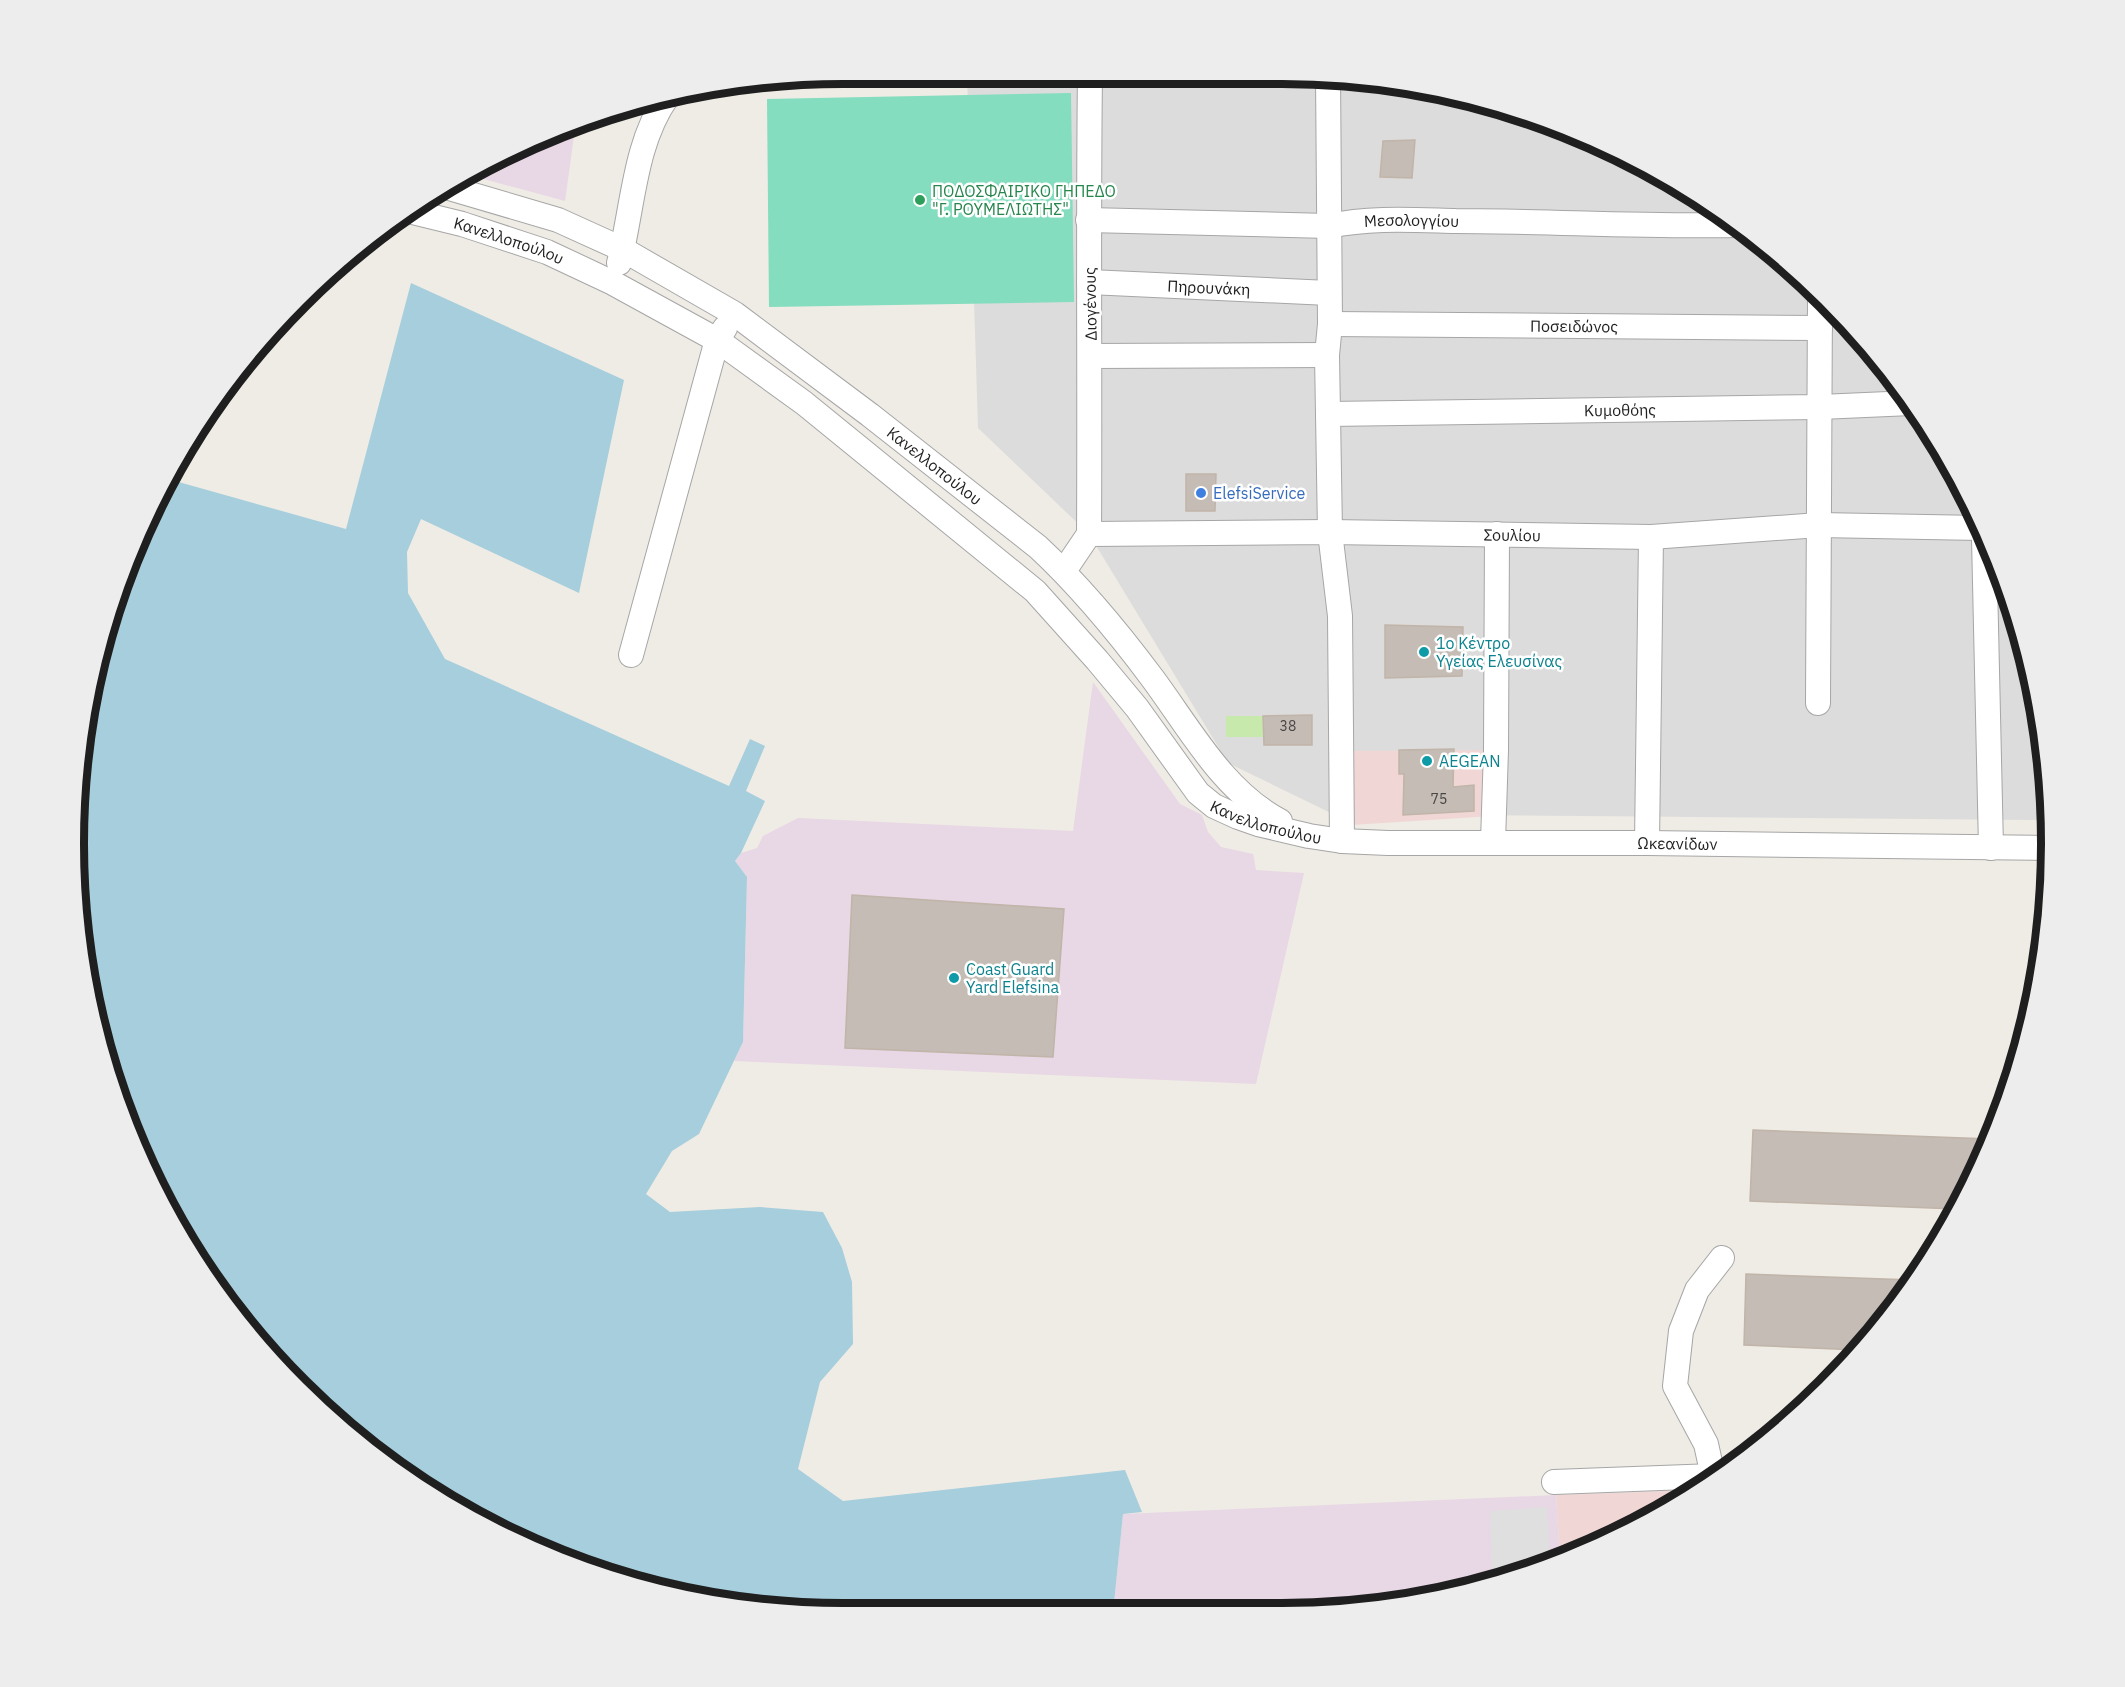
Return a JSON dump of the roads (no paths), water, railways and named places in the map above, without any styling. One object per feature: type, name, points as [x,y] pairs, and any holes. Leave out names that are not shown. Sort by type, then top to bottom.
[{"type":"street","name":"Διογένους","points":[[1089,534],[1090,84]]},
{"type":"street","points":[[1328,86],[1330,324],[1327,355],[1330,532],[1340,616],[1342,841]]},
{"type":"street","points":[[613,283],[641,156],[650,127],[662,107]]},
{"type":"street","name":"Κανελλοπούλου","points":[[457,190],[558,220],[622,249],[735,314],[870,415],[1038,547],[1064,571],[1105,618],[1236,789],[1270,816],[1309,836]]},
{"type":"street","name":"Κανελλοπούλου","points":[[420,214],[462,224],[547,252],[613,283],[717,339],[804,403],[1035,591],[1137,708],[1198,793],[1214,806],[1238,817],[1309,836]]},
{"type":"street","name":"Μεσολογγίου","points":[[1088,220],[1329,226],[1366,220],[1722,225]]},
{"type":"street","name":"Πηρουνάκη","points":[[1089,282],[1329,293]]},
{"type":"street","points":[[1818,703],[1820,307]]},
{"type":"street","points":[[631,655],[717,339],[735,314]]},
{"type":"street","name":"Ποσειδώνος","points":[[1330,324],[1820,328]]},
{"type":"street","points":[[1090,356],[1327,355]]},
{"type":"street","name":"Κυμοθόης","points":[[1328,414],[1820,407],[1900,403]]},
{"type":"street","name":"Σουλίου","points":[[1089,534],[1330,532],[1651,537],[1819,525],[1972,528]]},
{"type":"street","points":[[1064,571],[1089,534]]},
{"type":"street","points":[[1493,842],[1497,534]]},
{"type":"street","points":[[1647,843],[1651,537]]},
{"type":"street","points":[[1984,557],[1991,848]]},
{"type":"street","name":"Ωκεανίδων","points":[[1309,836],[1342,841],[1388,843],[1647,843],[2041,848]]},
{"type":"street","points":[[1712,1469],[1706,1443],[1676,1386],[1681,1331],[1696,1290],[1722,1258]]},
{"type":"street","points":[[1554,1482],[1701,1476]]},
{"type":"water","points":[[411,283],[624,380],[579,593],[421,519],[407,552],[408,593],[445,659],[729,786],[750,739],[765,746],[746,791],[765,801],[735,861],[747,877],[743,1042],[699,1134],[672,1151],[646,1194],[670,1212],[760,1207],[823,1212],[842,1248],[852,1282],[853,1344],[820,1382],[798,1469],[843,1501],[1125,1470],[1142,1512],[1123,1514],[1114,1603],[794,1601],[744,1597],[695,1588],[599,1563],[508,1525],[422,1475],[381,1446],[306,1381],[241,1306],[212,1265],[162,1179],[124,1088],[110,1040],[90,943],[86,893],[84,844],[90,744],[110,647],[124,599],[162,508],[177,481],[346,529]]},
{"type":"place","name":"ΠΟΔΟΣΦΑΙΡΙΚΟ ΓΗΠΕΔΟ \"Γ. ΡΟΥΜΕΛΙΩΤΗΣ\"","points":[[920,200]]},
{"type":"place","name":"ElefsiService","points":[[1201,493]]},
{"type":"place","name":"1ο Κέντρο Υγείας Ελευσίνας","points":[[1424,652]]},
{"type":"place","name":"AEGEAN","points":[[1427,761]]},
{"type":"place","name":"Coast Guard Yard Elefsina","points":[[954,978]]}]
